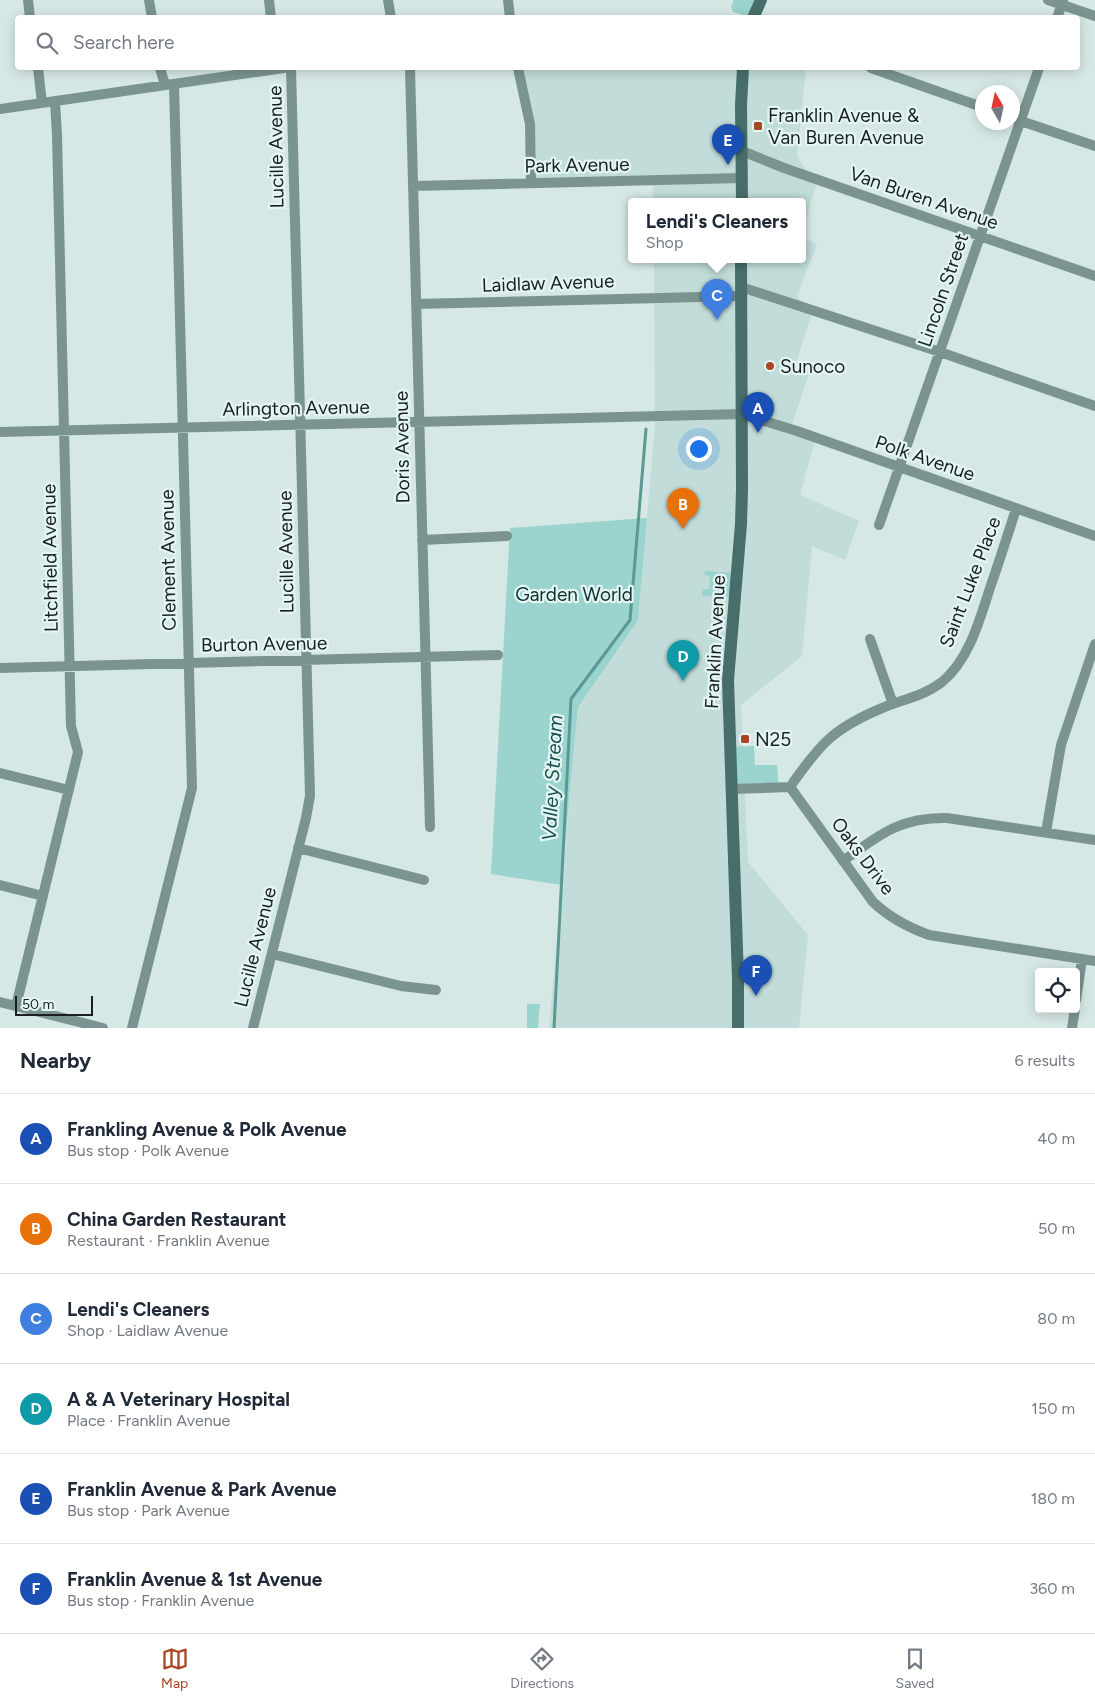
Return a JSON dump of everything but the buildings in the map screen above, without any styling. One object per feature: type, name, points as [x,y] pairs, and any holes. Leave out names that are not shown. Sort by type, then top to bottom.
[{"type":"main road","points":[[755,15],[761,0]]},
{"type":"main road","points":[[742,198],[741,106],[743,70]]},
{"type":"main road","name":"Franklin Avenue","points":[[738,1028],[728,680],[741,524],[742,263]]},
{"type":"street","points":[[28,0],[30,15]]},
{"type":"street","points":[[149,0],[152,15]]},
{"type":"street","points":[[269,0],[271,15]]},
{"type":"street","points":[[388,0],[390,15]]},
{"type":"street","points":[[508,0],[510,15]]},
{"type":"street","points":[[1048,0],[1062,3],[1095,16]]},
{"type":"street","points":[[1058,15],[1062,3]]},
{"type":"street","points":[[38,70],[42,103]]},
{"type":"street","name":"Clement Avenue","points":[[132,1028],[192,788],[182,428],[169,85],[161,70]]},
{"type":"street","points":[[0,110],[265,70]]},
{"type":"street","name":"Lucille Avenue","points":[[253,1028],[310,796],[292,70]]},
{"type":"street","name":"Doris Avenue","points":[[410,70],[424,658],[430,827]]},
{"type":"street","points":[[518,70],[530,124],[531,183]]},
{"type":"street","points":[[878,70],[975,105]]},
{"type":"street","name":"Lincoln Street","points":[[1020,112],[1038,70]]},
{"type":"street","name":"Litchfield Avenue","points":[[16,1006],[78,752],[71,726],[55,102]]},
{"type":"street","points":[[1020,120],[1095,146]]},
{"type":"street","name":"Lincoln Street","points":[[879,525],[980,236],[1014,130]]},
{"type":"street","name":"Van Buren Avenue","points":[[742,151],[784,168],[1095,276]]},
{"type":"street","name":"Park Avenue","points":[[413,186],[742,178]]},
{"type":"street","name":"Laidlaw Avenue","points":[[416,304],[741,291],[940,352],[1095,406]]},
{"type":"street","name":"Arlington Avenue","points":[[0,432],[742,414]]},
{"type":"street","name":"Polk Avenue","points":[[742,414],[1095,536]]},
{"type":"street","name":"Saint Luke Place","points":[[790,787],[809,759],[834,733],[851,722],[893,704],[921,695],[943,681],[953,670],[965,654],[978,623],[1016,509]]},
{"type":"street","points":[[422,540],[508,536]]},
{"type":"street","points":[[870,638],[893,704]]},
{"type":"street","points":[[1046,832],[1060,745],[1095,644]]},
{"type":"street","name":"Burton Avenue","points":[[0,668],[498,656]]},
{"type":"street","points":[[0,773],[69,790]]},
{"type":"street","points":[[732,789],[790,787]]},
{"type":"street","name":"Oaks Drive","points":[[790,787],[873,902],[885,914],[907,927],[929,935],[1095,961]]},
{"type":"street","points":[[843,861],[891,828],[911,821],[931,818],[947,818],[1095,840]]},
{"type":"street","points":[[298,848],[424,880]]},
{"type":"street","points":[[0,885],[43,896]]},
{"type":"street","points":[[272,954],[401,986],[436,990]]},
{"type":"street","points":[[1080,973],[1082,959]]},
{"type":"street","points":[[0,1002],[103,1028]]},
{"type":"street","points":[[1072,1028],[1074,1013]]},
{"type":"shaded area","points":[[524,70],[806,70],[797,156],[816,185],[806,218],[806,198],[653,198],[653,183],[535,179]]},
{"type":"shaded area","points":[[806,239],[817,244],[797,296],[812,314],[795,366],[810,371],[790,431],[815,440],[800,495],[859,521],[845,560],[812,546],[802,656],[741,705],[748,862],[808,935],[799,1028],[549,1028],[578,706],[638,620],[655,425],[654,263],[806,263]]},
{"type":"green space","points":[[734,0],[761,0],[750,15],[733,12],[731,6]]},
{"type":"green space","name":"Garden World","points":[[647,518],[638,620],[578,707],[561,885],[491,874],[510,528]]},
{"type":"green space","points":[[705,571],[737,573],[735,597],[702,596],[703,589],[709,589],[710,576],[704,575]]},
{"type":"green space","points":[[754,746],[755,765],[777,765],[779,788],[732,789],[731,747]]},
{"type":"green space","points":[[527,1004],[540,1004],[538,1028],[527,1028]]},
{"type":"waterway","name":"Valley Stream","points":[[554,1028],[571,699],[630,620],[646,429]]},
{"type":"place","name":"Franklin Avenue & Van Buren Avenue","points":[[758,126]]},
{"type":"place","name":"Franklin Avenue & Park Avenue","points":[[728,165]]},
{"type":"place","name":"Lendi's Cleaners","points":[[717,320]]},
{"type":"place","name":"Sunoco","points":[[770,366]]},
{"type":"place","name":"Frankling Avenue & Polk Avenue","points":[[758,433]]},
{"type":"place","name":"China Garden Restaurant","points":[[683,529]]},
{"type":"place","name":"A & A Veterinary Hospital","points":[[683,681]]},
{"type":"place","name":"N25","points":[[745,739]]},
{"type":"place","name":"Franklin Avenue & 1st Avenue","points":[[756,996]]}]
